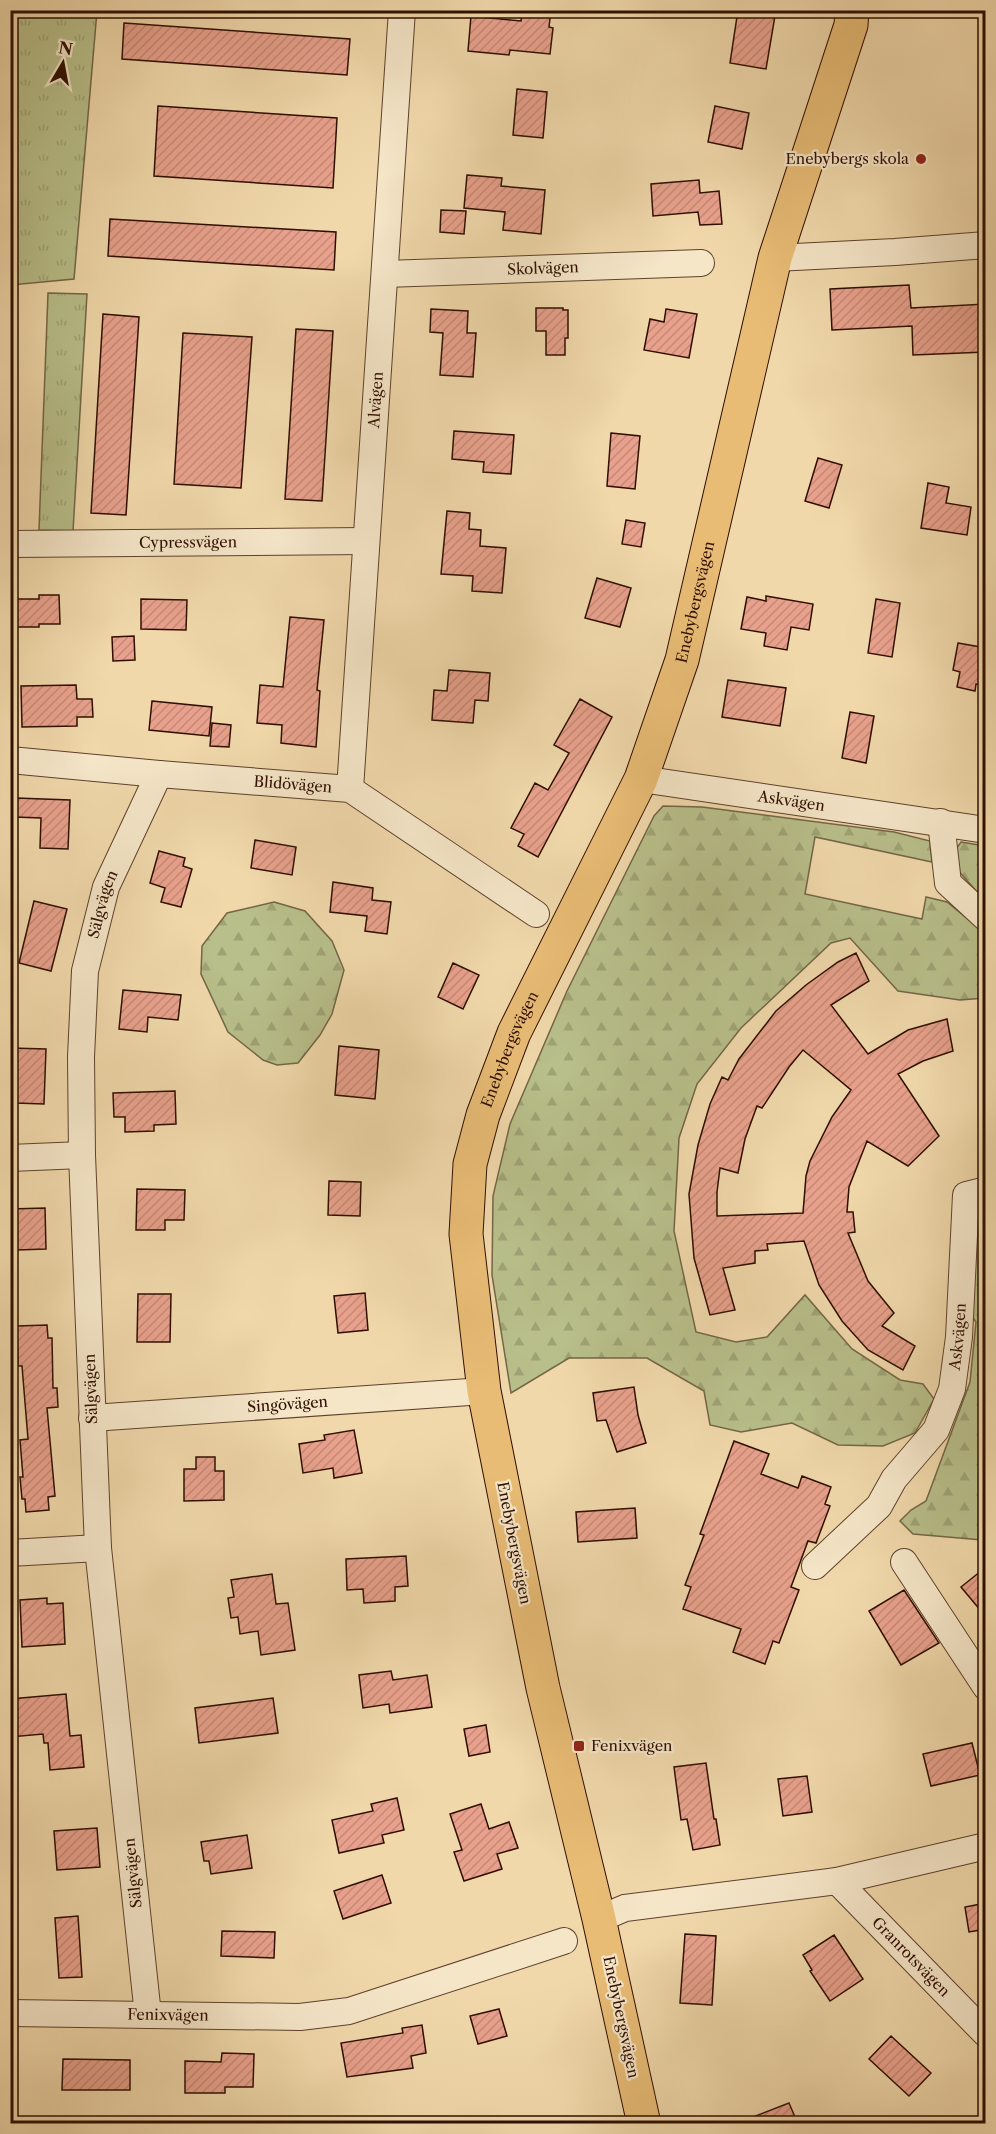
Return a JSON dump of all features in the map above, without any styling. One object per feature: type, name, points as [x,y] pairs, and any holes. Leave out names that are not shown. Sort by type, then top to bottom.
[{"type":"main road","name":"Enebybergsvägen","points":[[644,2124],[599,1919],[543,1688],[484,1391],[466,1234],[470,1164],[483,1115],[514,1033],[641,779],[682,660],[775,258],[851,25],[852,10]]},
{"type":"street","name":"Alvägen","points":[[350,789],[402,10]]},
{"type":"street","points":[[775,258],[986,245]]},
{"type":"street","name":"Skolvägen","points":[[385,274],[701,263]]},
{"type":"street","name":"Cypressvägen","points":[[10,544],[366,541]]},
{"type":"street","name":"Blidövägen","points":[[10,760],[350,789],[536,914]]},
{"type":"street","name":"Sälgvägen","points":[[148,2015],[98,1548],[82,1155],[81,1057],[85,971],[106,886],[159,774]]},
{"type":"street","name":"Askvägen","points":[[641,779],[986,830]]},
{"type":"street","points":[[941,822],[948,883],[986,918]]},
{"type":"street","points":[[10,1158],[82,1155]]},
{"type":"street","name":"Askvägen","points":[[814,1566],[879,1506],[894,1479],[936,1430],[952,1389],[959,1337],[966,1196],[986,1190]]},
{"type":"street","name":"Singövägen","points":[[93,1418],[484,1391]]},
{"type":"street","points":[[10,1553],[98,1548]]},
{"type":"street","points":[[904,1562],[986,1687]]},
{"type":"street","points":[[599,1919],[625,1908],[837,1881],[986,1846]]},
{"type":"street","name":"Granrotsvägen","points":[[837,1881],[986,2034]]},
{"type":"street","name":"Fenixvägen","points":[[10,2013],[300,2017],[349,2011],[564,1941]]},
{"type":"green space","points":[[11,10],[97,11],[74,279],[11,285]]},
{"type":"green space","points":[[48,293],[87,294],[73,531],[39,530]]},
{"type":"green space","points":[[663,806],[702,807],[894,832],[930,841],[932,862],[815,837],[805,894],[922,919],[926,897],[947,902],[985,933],[985,998],[960,1000],[898,991],[850,938],[831,943],[741,1028],[697,1084],[679,1138],[674,1231],[696,1332],[736,1342],[767,1337],[805,1295],[852,1349],[900,1380],[923,1384],[934,1399],[915,1433],[883,1446],[838,1445],[792,1423],[741,1432],[710,1425],[704,1391],[647,1358],[569,1358],[511,1393],[492,1275],[493,1196],[510,1124],[567,991],[654,816]]},
{"type":"green space","points":[[961,842],[985,846],[985,901],[956,868],[954,852]]},
{"type":"green space","points":[[274,902],[305,911],[332,941],[344,970],[332,1014],[320,1035],[298,1063],[277,1065],[263,1060],[228,1032],[201,974],[202,946],[227,913]]},
{"type":"green space","points":[[985,1204],[985,1538],[982,1540],[913,1534],[900,1521],[911,1510],[926,1501],[970,1382],[976,1322],[968,1311],[972,1248],[981,1207]]},
{"type":"building","points":[[522,10],[551,10],[549,27],[553,28],[550,54],[510,50],[509,55],[468,51],[471,16],[521,21]]},
{"type":"building","points":[[738,10],[776,10],[766,69],[730,63]]},
{"type":"building","points":[[124,23],[350,39],[347,75],[122,59]]},
{"type":"building","points":[[517,89],[547,92],[543,138],[513,135]]},
{"type":"building","points":[[158,106],[337,118],[333,188],[154,176]]},
{"type":"building","points":[[715,106],[749,113],[742,149],[708,142]]},
{"type":"building","points":[[467,175],[502,178],[501,186],[545,190],[541,234],[503,230],[505,212],[464,208]]},
{"type":"building","points":[[699,180],[700,193],[719,191],[722,224],[700,225],[698,212],[653,216],[651,184]]},
{"type":"building","points":[[441,210],[466,211],[464,234],[440,232]]},
{"type":"building","points":[[110,219],[336,232],[334,270],[108,256]]},
{"type":"building","points":[[909,285],[911,308],[986,304],[986,352],[913,355],[912,326],[832,330],[830,289]]},
{"type":"building","points":[[536,308],[568,310],[568,338],[565,338],[565,355],[546,355],[546,331],[536,331]]},
{"type":"building","points":[[431,309],[468,311],[467,333],[476,333],[473,377],[440,375],[443,333],[430,332]]},
{"type":"building","points":[[666,309],[697,314],[689,358],[644,350],[650,319],[664,322]]},
{"type":"building","points":[[103,314],[139,317],[126,515],[91,513]]},
{"type":"building","points":[[296,329],[333,331],[322,501],[285,499]]},
{"type":"building","points":[[183,333],[252,337],[241,488],[174,484]]},
{"type":"building","points":[[454,431],[514,435],[511,474],[483,472],[484,462],[452,459]]},
{"type":"building","points":[[611,433],[640,436],[635,489],[607,486]]},
{"type":"building","points":[[818,458],[842,465],[829,508],[805,501]]},
{"type":"building","points":[[928,483],[949,487],[946,503],[971,507],[967,535],[921,528]]},
{"type":"building","points":[[447,511],[470,513],[469,529],[481,530],[480,546],[506,548],[502,593],[472,591],[473,576],[441,574]]},
{"type":"building","points":[[626,520],[645,523],[641,547],[622,544]]},
{"type":"building","points":[[597,578],[631,588],[620,627],[585,618]]},
{"type":"building","points":[[39,595],[59,595],[60,624],[10,627],[10,599],[39,599]]},
{"type":"building","points":[[766,596],[813,604],[809,630],[791,627],[787,650],[764,646],[766,633],[741,629],[747,597],[766,601]]},
{"type":"building","points":[[141,599],[187,600],[186,630],[141,629]]},
{"type":"building","points":[[876,599],[900,603],[892,657],[868,653]]},
{"type":"building","points":[[290,617],[324,620],[317,690],[320,691],[316,747],[281,743],[282,725],[257,723],[260,685],[283,687]]},
{"type":"building","points":[[134,636],[135,660],[113,661],[112,637]]},
{"type":"building","points":[[958,643],[986,648],[986,685],[976,684],[975,691],[957,687],[960,672],[953,670]]},
{"type":"building","points":[[449,670],[490,673],[488,701],[475,700],[473,723],[432,720],[434,690],[447,691]]},
{"type":"building","points":[[728,680],[786,688],[780,726],[722,717]]},
{"type":"building","points":[[76,685],[77,699],[92,699],[93,717],[77,717],[77,726],[22,727],[21,686]]},
{"type":"building","points":[[580,699],[612,717],[538,857],[518,846],[524,834],[511,828],[535,783],[548,790],[569,753],[554,745]]},
{"type":"building","points":[[152,701],[212,707],[209,736],[149,730]]},
{"type":"building","points":[[850,712],[874,716],[866,763],[842,758]]},
{"type":"building","points":[[212,723],[231,725],[229,747],[210,746]]},
{"type":"building","points":[[16,798],[70,800],[68,849],[40,848],[41,818],[15,817]]},
{"type":"building","points":[[255,840],[296,847],[292,875],[251,868]]},
{"type":"building","points":[[159,851],[185,858],[183,866],[192,869],[181,907],[161,902],[165,888],[150,883]]},
{"type":"building","points":[[333,882],[373,888],[372,900],[391,902],[387,934],[365,931],[367,916],[330,912]]},
{"type":"building","points":[[34,901],[67,909],[51,971],[19,963]]},
{"type":"building","points":[[856,953],[869,981],[831,1005],[868,1054],[908,1030],[947,1019],[953,1051],[923,1061],[898,1074],[939,1136],[908,1166],[867,1141],[849,1187],[847,1212],[853,1212],[855,1232],[848,1233],[868,1281],[894,1313],[882,1326],[915,1346],[903,1370],[868,1350],[842,1321],[819,1285],[804,1241],[767,1244],[768,1250],[755,1251],[755,1263],[723,1268],[735,1310],[710,1315],[694,1258],[689,1194],[698,1145],[710,1104],[722,1077],[728,1080],[739,1059],[776,1011],[838,962]],"holes":[[[803,1050],[851,1090],[832,1117],[810,1161],[806,1176],[803,1213],[717,1216],[720,1168],[738,1173],[745,1139],[757,1106],[762,1108]]]},
{"type":"building","points":[[453,963],[479,975],[463,1009],[438,997]]},
{"type":"building","points":[[123,990],[181,995],[178,1020],[148,1017],[147,1032],[119,1029]]},
{"type":"building","points":[[339,1046],[379,1050],[375,1099],[335,1095]]},
{"type":"building","points":[[10,1048],[46,1049],[44,1104],[15,1103],[16,1068],[10,1068]]},
{"type":"building","points":[[175,1091],[176,1124],[154,1125],[154,1131],[125,1132],[125,1117],[114,1117],[113,1093]]},
{"type":"building","points":[[329,1181],[361,1182],[360,1216],[328,1215]]},
{"type":"building","points":[[137,1189],[185,1190],[184,1220],[165,1220],[165,1230],[136,1230]]},
{"type":"building","points":[[45,1208],[46,1249],[17,1250],[17,1233],[10,1233],[10,1209]]},
{"type":"building","points":[[365,1293],[368,1330],[338,1333],[334,1296]]},
{"type":"building","points":[[138,1294],[171,1294],[170,1342],[137,1342]]},
{"type":"building","points":[[47,1325],[48,1338],[52,1338],[53,1388],[57,1388],[58,1407],[47,1408],[55,1496],[48,1497],[49,1510],[26,1512],[20,1477],[23,1477],[20,1440],[28,1439],[22,1366],[18,1366],[17,1326]]},
{"type":"building","points":[[634,1387],[638,1415],[646,1443],[617,1452],[606,1420],[597,1421],[593,1393]]},
{"type":"building","points":[[354,1430],[362,1473],[334,1478],[333,1468],[303,1473],[299,1444],[325,1440],[324,1435]]},
{"type":"building","points":[[734,1441],[769,1454],[761,1474],[798,1488],[802,1476],[831,1487],[825,1504],[830,1506],[816,1543],[808,1541],[791,1587],[799,1590],[779,1643],[773,1641],[765,1664],[733,1652],[741,1629],[683,1609],[691,1587],[685,1585],[704,1535],[700,1534]]},
{"type":"building","points":[[196,1457],[215,1457],[215,1471],[224,1471],[224,1500],[184,1501],[184,1469],[196,1469]]},
{"type":"building","points":[[635,1508],[637,1538],[578,1542],[576,1512]]},
{"type":"building","points":[[406,1556],[408,1586],[395,1587],[395,1601],[364,1603],[363,1589],[347,1590],[346,1559]]},
{"type":"building","points":[[986,1567],[986,1617],[961,1587]]},
{"type":"building","points":[[272,1574],[276,1604],[288,1603],[295,1650],[261,1655],[258,1631],[240,1634],[238,1617],[231,1618],[228,1598],[234,1597],[231,1580]]},
{"type":"building","points":[[904,1590],[939,1643],[901,1665],[869,1611]]},
{"type":"building","points":[[47,1598],[47,1604],[63,1603],[65,1644],[22,1647],[20,1600]]},
{"type":"building","points":[[391,1671],[393,1680],[427,1675],[432,1707],[390,1713],[389,1704],[363,1708],[359,1675]]},
{"type":"building","points":[[66,1694],[70,1736],[81,1735],[84,1767],[50,1770],[48,1743],[44,1743],[43,1734],[10,1737],[10,1699]]},
{"type":"building","points":[[273,1698],[278,1733],[199,1743],[195,1708]]},
{"type":"building","points":[[486,1725],[490,1752],[469,1756],[464,1729]]},
{"type":"building","points":[[972,1743],[980,1775],[931,1786],[923,1754]]},
{"type":"building","points":[[706,1763],[720,1845],[693,1850],[687,1819],[681,1820],[674,1767]]},
{"type":"building","points":[[807,1776],[812,1812],[783,1816],[778,1779]]},
{"type":"building","points":[[397,1798],[404,1830],[382,1835],[384,1843],[339,1853],[332,1820],[373,1811],[371,1804]]},
{"type":"building","points":[[481,1804],[489,1829],[509,1822],[518,1848],[497,1854],[502,1869],[464,1881],[454,1852],[462,1850],[450,1814]]},
{"type":"building","points":[[97,1828],[100,1867],[57,1870],[54,1831]]},
{"type":"building","points":[[247,1835],[252,1868],[211,1874],[209,1861],[204,1861],[201,1842]]},
{"type":"building","points":[[382,1875],[391,1903],[343,1919],[334,1891]]},
{"type":"building","points":[[986,1903],[986,1929],[969,1932],[965,1907]]},
{"type":"building","points":[[78,1916],[82,1977],[59,1978],[55,1918]]},
{"type":"building","points":[[222,1931],[275,1932],[274,1958],[221,1956]]},
{"type":"building","points":[[685,1934],[716,1936],[712,2005],[680,2003]]},
{"type":"building","points":[[834,1935],[863,1979],[830,2001],[810,1971],[812,1970],[803,1955]]},
{"type":"building","points":[[499,2009],[507,2036],[478,2044],[470,2016]]},
{"type":"building","points":[[422,2025],[426,2053],[411,2056],[413,2068],[347,2077],[341,2043],[403,2033],[402,2028]]},
{"type":"building","points":[[891,2036],[931,2073],[909,2096],[869,2059]]},
{"type":"building","points":[[222,2053],[254,2054],[253,2087],[225,2087],[225,2093],[185,2093],[185,2061],[221,2062]]},
{"type":"building","points":[[63,2059],[130,2060],[130,2090],[62,2090]]},
{"type":"building","points":[[789,2103],[798,2124],[740,2124],[740,2122]]},
{"type":"place","name":"Enebybergs skola","points":[[921,159]]},
{"type":"place","name":"Fenixvägen","points":[[579,1746]]}]
